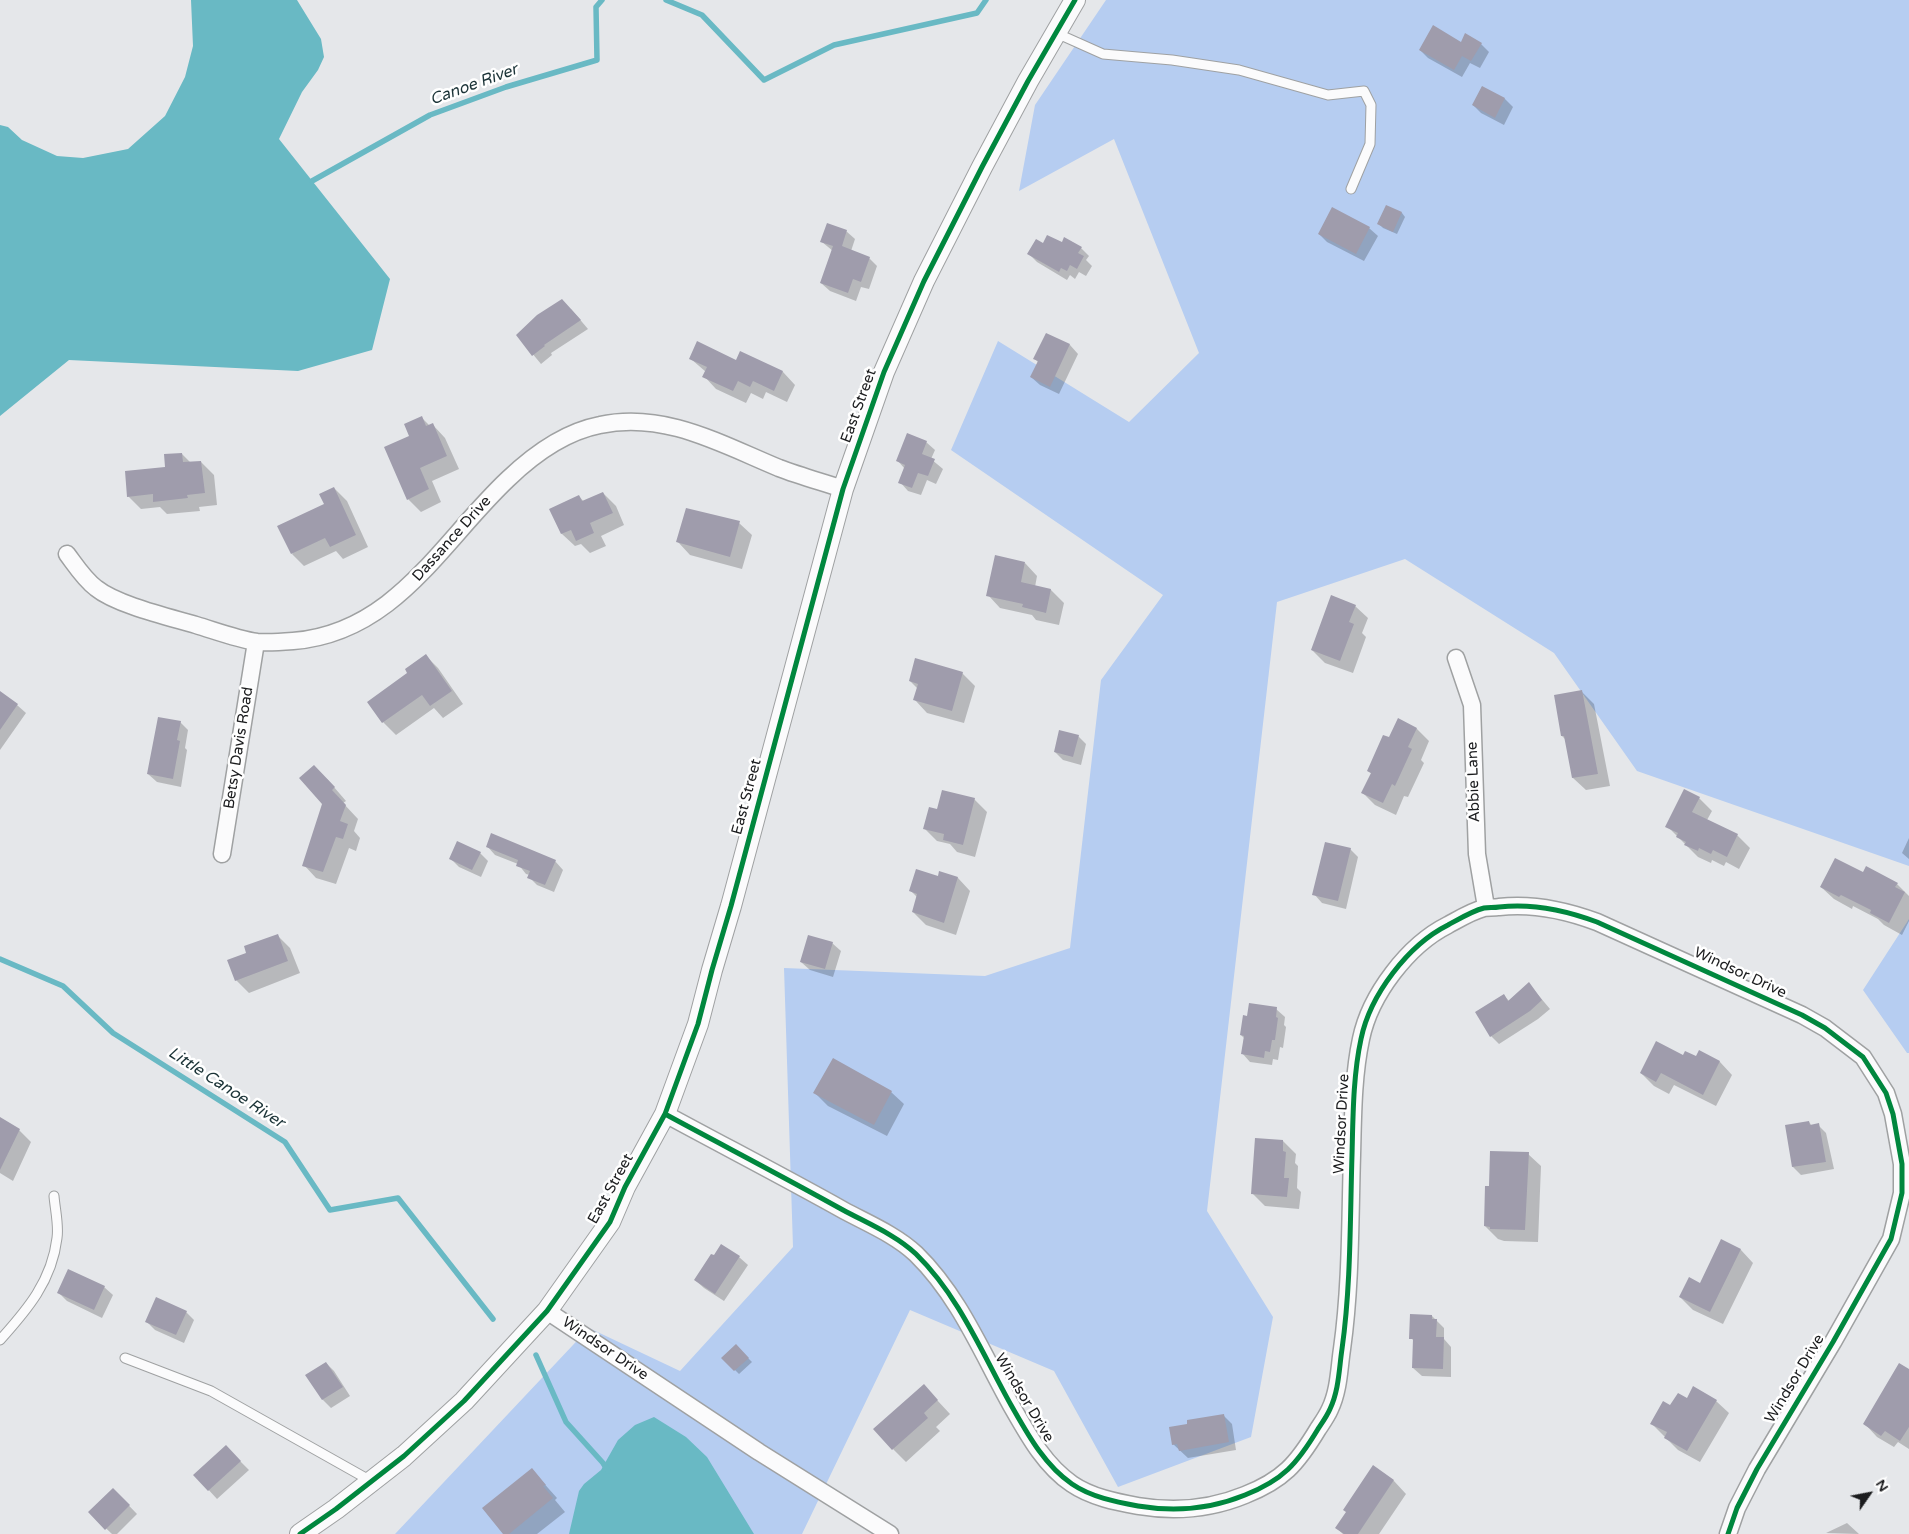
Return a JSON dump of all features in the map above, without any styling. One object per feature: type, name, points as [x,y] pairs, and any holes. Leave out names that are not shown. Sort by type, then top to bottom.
[{"type":"street","name":"East Street","points":[[300,1534],[372,1482],[404,1456],[464,1401],[547,1311],[610,1222],[626,1187],[665,1114],[698,1024],[843,489],[884,372],[924,281],[996,141],[1075,0]]},
{"type":"street","name":"Dassance Drive","points":[[67,554],[95,587],[113,598],[168,617],[256,642],[312,640],[334,634],[355,625],[387,604],[408,588],[498,488],[530,458],[566,437],[596,426],[632,421],[668,424],[721,443],[782,469],[843,489]]},
{"type":"street","name":"Betsy Davis Road","points":[[222,854],[256,642]]},
{"type":"street","name":"Abbie Lane","points":[[1456,658],[1472,705],[1477,854],[1486,907]]},
{"type":"street","name":"Windsor Drive","points":[[665,1114],[894,1238],[913,1251],[941,1280],[956,1303],[1031,1441],[1053,1467],[1072,1484],[1118,1502],[1165,1511],[1218,1504],[1246,1495],[1271,1482],[1290,1469],[1305,1451],[1330,1409],[1338,1385],[1345,1326],[1353,1112],[1361,1036],[1379,994],[1403,961],[1436,931],[1486,907],[1511,905],[1537,907],[1572,913],[1598,922],[1802,1015],[1825,1028],[1863,1057],[1886,1093],[1902,1164],[1902,1193],[1891,1240],[1757,1469],[1737,1508],[1728,1534]]},
{"type":"street","name":"Windsor Drive","points":[[547,1311],[760,1452],[890,1534]]},
{"type":"lane","points":[[1056,33],[1103,54],[1172,60],[1239,70],[1328,95],[1364,91],[1371,105],[1370,144],[1352,189]]},
{"type":"lane","points":[[0,1340],[31,1305],[50,1269],[58,1237],[54,1196]]},
{"type":"lane","points":[[125,1358],[211,1391],[372,1482]]},
{"type":"shaded area","points":[[191,0],[297,0],[321,39],[324,57],[318,70],[302,92],[279,139],[390,279],[372,350],[298,371],[69,360],[0,416],[0,125],[8,127],[22,140],[57,156],[83,158],[128,149],[165,116],[185,77],[193,46]]},
{"type":"shaded area","points":[[1106,0],[1909,0],[1909,866],[1637,771],[1554,653],[1405,559],[1277,602],[1207,1211],[1273,1317],[1251,1437],[1118,1487],[1054,1371],[910,1310],[802,1534],[395,1534],[589,1328],[680,1371],[793,1247],[784,968],[985,976],[1070,948],[1101,680],[1163,595],[951,450],[998,341],[1129,422],[1199,353],[1114,139],[1019,191],[1035,105]]},
{"type":"shaded area","points":[[1909,919],[1909,1053],[1907,1053],[1863,990]]},
{"type":"shaded area","points":[[654,1417],[686,1437],[707,1457],[754,1534],[569,1534],[579,1491],[584,1484],[601,1470],[618,1440],[635,1425]]},
{"type":"building","points":[[1433,25],[1461,42],[1465,33],[1482,43],[1471,61],[1462,56],[1454,70],[1419,50]]},
{"type":"building","points":[[1482,86],[1505,98],[1495,118],[1472,105]]},
{"type":"building","points":[[1386,205],[1402,212],[1393,232],[1377,224]]},
{"type":"building","points":[[1332,207],[1370,227],[1356,254],[1318,234]]},
{"type":"building","points":[[827,223],[847,230],[842,246],[870,257],[861,282],[853,279],[848,293],[820,283],[833,246],[820,242]]},
{"type":"building","points":[[1047,235],[1062,242],[1064,237],[1082,247],[1078,253],[1084,256],[1077,269],[1070,265],[1067,271],[1061,268],[1059,272],[1027,254],[1036,239],[1043,243]]},
{"type":"building","points":[[562,299],[581,320],[544,345],[532,356],[516,335],[537,315]]},
{"type":"building","points":[[1046,333],[1070,344],[1050,387],[1030,377],[1038,361],[1033,359]]},
{"type":"building","points":[[697,341],[736,360],[740,351],[783,371],[774,391],[753,381],[750,387],[738,381],[733,391],[702,377],[707,367],[689,359]]},
{"type":"building","points":[[422,416],[426,426],[433,423],[447,456],[420,468],[429,489],[407,500],[384,447],[409,436],[404,424]]},
{"type":"building","points":[[907,433],[927,441],[922,454],[935,459],[928,476],[918,473],[912,488],[898,483],[905,465],[896,461]]},
{"type":"building","points":[[182,453],[183,462],[201,461],[205,493],[187,495],[188,498],[153,502],[153,494],[127,497],[125,471],[165,467],[164,454]]},
{"type":"building","points":[[334,487],[356,535],[330,547],[325,538],[291,554],[277,526],[324,504],[319,494]]},
{"type":"building","points":[[603,492],[613,513],[590,523],[594,533],[576,541],[571,530],[561,534],[549,509],[579,495],[582,501]]},
{"type":"building","points":[[686,508],[740,521],[730,557],[676,542]]},
{"type":"building","points":[[995,555],[1025,562],[1021,582],[1051,589],[1046,613],[1022,607],[1023,604],[986,596]]},
{"type":"building","points":[[1331,595],[1356,605],[1349,622],[1354,624],[1340,661],[1311,650]]},
{"type":"building","points":[[426,654],[452,691],[430,706],[422,695],[382,723],[367,702],[407,673],[405,669]]},
{"type":"building","points":[[915,658],[963,672],[952,711],[913,700],[918,684],[909,681]]},
{"type":"building","points":[[1582,690],[1598,774],[1572,778],[1564,736],[1561,736],[1554,695]]},
{"type":"building","points":[[0,691],[18,704],[0,730]]},
{"type":"building","points":[[158,717],[181,721],[177,740],[180,741],[173,779],[147,774]]},
{"type":"building","points":[[1398,718],[1417,728],[1408,747],[1412,749],[1395,786],[1392,784],[1383,803],[1361,793],[1371,773],[1367,771],[1383,735],[1389,737]]},
{"type":"building","points":[[1059,730],[1079,735],[1073,757],[1054,752]]},
{"type":"building","points":[[314,765],[335,787],[332,790],[346,805],[340,821],[348,824],[343,839],[336,837],[323,872],[302,866],[322,804],[299,778]]},
{"type":"building","points":[[1684,789],[1700,797],[1692,812],[1738,834],[1727,857],[1713,850],[1711,854],[1699,848],[1698,851],[1684,845],[1686,842],[1676,837],[1678,833],[1665,827]]},
{"type":"building","points":[[942,790],[975,798],[963,845],[943,840],[944,834],[923,829],[929,807],[937,809]]},
{"type":"building","points":[[491,833],[556,860],[545,885],[527,878],[530,871],[516,866],[518,860],[486,847]]},
{"type":"building","points":[[457,841],[481,852],[472,870],[449,859]]},
{"type":"building","points":[[1325,842],[1351,848],[1338,901],[1312,895]]},
{"type":"building","points":[[1835,858],[1863,872],[1866,866],[1898,883],[1895,887],[1905,892],[1889,923],[1870,913],[1871,910],[1820,887]]},
{"type":"building","points":[[916,869],[938,876],[939,871],[958,877],[944,923],[912,912],[917,894],[909,891]]},
{"type":"building","points":[[278,934],[288,961],[235,981],[227,960],[246,953],[244,946]]},
{"type":"building","points":[[808,935],[833,942],[825,969],[800,962]]},
{"type":"building","points":[[1529,982],[1542,1000],[1530,1011],[1490,1037],[1475,1012],[1504,994],[1508,1001]]},
{"type":"building","points":[[1249,1003],[1277,1007],[1276,1017],[1278,1018],[1275,1040],[1272,1040],[1270,1052],[1265,1051],[1264,1058],[1241,1054],[1244,1036],[1240,1035],[1243,1015],[1247,1016]]},
{"type":"building","points":[[1656,1041],[1683,1055],[1685,1051],[1696,1056],[1699,1050],[1720,1061],[1703,1095],[1661,1073],[1656,1082],[1640,1073]]},
{"type":"building","points":[[833,1058],[892,1091],[874,1125],[813,1093]]},
{"type":"building","points":[[0,1117],[20,1129],[0,1170]]},
{"type":"building","points":[[1809,1121],[1810,1125],[1819,1123],[1826,1162],[1792,1167],[1785,1125]]},
{"type":"building","points":[[1255,1138],[1283,1140],[1283,1151],[1286,1152],[1284,1178],[1289,1178],[1287,1197],[1251,1194]]},
{"type":"building","points":[[1490,1151],[1529,1152],[1525,1230],[1490,1229],[1490,1227],[1484,1226],[1485,1186],[1489,1186]]},
{"type":"building","points":[[1721,1239],[1741,1249],[1710,1312],[1679,1297],[1689,1277],[1700,1283]]},
{"type":"building","points":[[721,1244],[740,1256],[715,1294],[694,1280],[711,1254],[714,1255]]},
{"type":"building","points":[[68,1269],[105,1286],[94,1310],[57,1293]]},
{"type":"building","points":[[156,1297],[187,1311],[176,1335],[145,1322]]},
{"type":"building","points":[[1410,1314],[1432,1315],[1432,1319],[1437,1319],[1436,1337],[1444,1337],[1443,1369],[1412,1368],[1413,1339],[1409,1339]]},
{"type":"building","points":[[736,1344],[749,1358],[734,1371],[721,1358]]},
{"type":"building","points":[[326,1362],[343,1387],[322,1400],[305,1375]]},
{"type":"building","points":[[1899,1363],[1909,1369],[1909,1427],[1900,1441],[1885,1431],[1881,1436],[1863,1424]]},
{"type":"building","points":[[924,1384],[938,1400],[924,1413],[928,1418],[892,1450],[873,1429]]},
{"type":"building","points":[[1693,1386],[1717,1400],[1687,1451],[1664,1438],[1667,1432],[1650,1424],[1663,1401],[1670,1405],[1678,1393],[1687,1398]]},
{"type":"building","points":[[1224,1414],[1229,1442],[1179,1451],[1177,1444],[1172,1445],[1169,1427],[1187,1424],[1187,1420]]},
{"type":"building","points":[[226,1445],[241,1461],[208,1491],[193,1475]]},
{"type":"building","points":[[1373,1465],[1394,1480],[1358,1534],[1344,1534],[1335,1528],[1346,1512],[1343,1510]]},
{"type":"building","points":[[532,1468],[546,1485],[543,1486],[553,1498],[509,1534],[503,1534],[482,1508]]},
{"type":"building","points":[[113,1488],[130,1505],[105,1530],[88,1512]]},
{"type":"waterway","name":"Canoe River","points":[[312,181],[430,115],[506,87],[597,60],[596,7],[602,0]]},
{"type":"waterway","name":"Canoe River","points":[[666,0],[702,15],[764,80],[834,45],[977,13],[986,0]]},
{"type":"waterway","name":"Little Canoe River","points":[[0,959],[63,986],[113,1033],[285,1142],[330,1210],[398,1198],[493,1319]]},
{"type":"waterway","name":"Little Canoe River","points":[[536,1355],[566,1422],[608,1471]]},
{"type":"cycle path","points":[[300,1534],[336,1509],[404,1456],[464,1401],[547,1311],[610,1222],[625,1187],[665,1114],[698,1024],[843,489],[884,372],[924,281],[982,167],[1028,81],[1075,0]]},
{"type":"cycle path","points":[[665,1114],[881,1230],[900,1241],[916,1254],[945,1288],[969,1326],[1011,1405],[1037,1448],[1053,1468],[1072,1484],[1095,1496],[1138,1506],[1165,1509],[1206,1506],[1245,1495],[1269,1483],[1288,1470],[1303,1452],[1326,1417],[1333,1402],[1338,1379],[1347,1301],[1356,1067],[1366,1022],[1382,989],[1405,958],[1419,945],[1433,934],[1479,909],[1512,906],[1549,908],[1597,922],[1802,1015],[1825,1028],[1863,1057],[1886,1093],[1893,1114],[1902,1164],[1902,1193],[1891,1239],[1833,1342],[1757,1469],[1737,1508],[1728,1534]]}]
